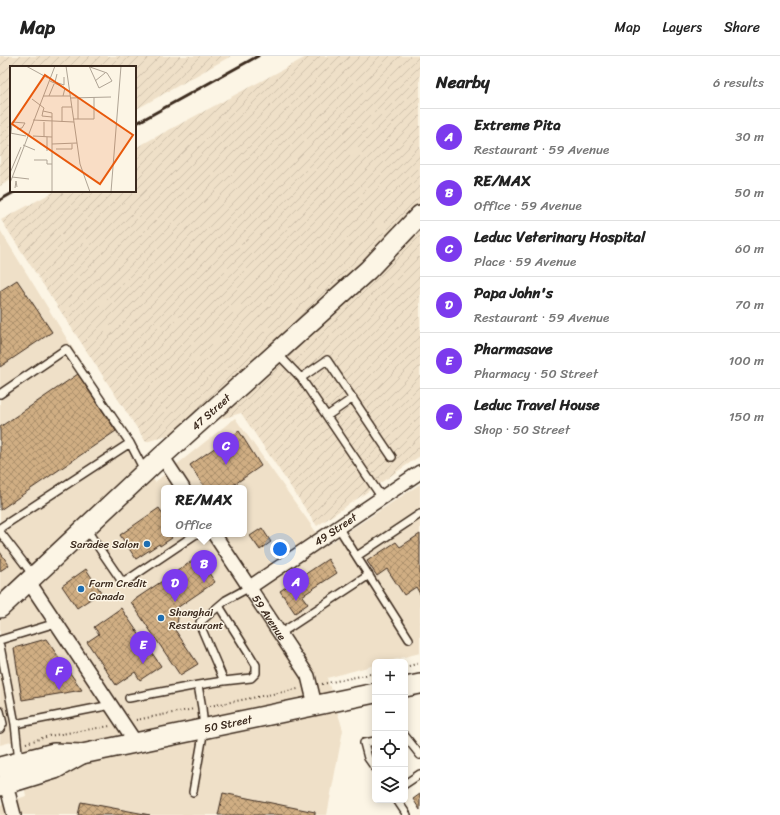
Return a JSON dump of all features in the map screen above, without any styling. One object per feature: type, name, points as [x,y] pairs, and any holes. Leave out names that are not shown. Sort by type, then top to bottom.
[{"type":"street","name":"47 Street","points":[[0,608],[32,580],[162,456],[388,251],[420,215]]},
{"type":"street","points":[[162,456],[181,485]]},
{"type":"street","name":"49 Street","points":[[250,587],[420,472]]},
{"type":"street","name":"59 Avenue","points":[[216,537],[281,633],[308,676],[312,686],[315,705]]},
{"type":"street","points":[[32,580],[56,623],[136,743]]},
{"type":"street","points":[[408,686],[420,684]]},
{"type":"street","name":"50 Street","points":[[2,779],[18,754],[82,754],[372,694]]},
{"type":"street","name":"50 Street","points":[[2,779],[55,770],[82,754]]},
{"type":"street","points":[[2,779],[14,815]]},
{"type":"lane","points":[[0,394],[66,349],[130,443],[145,472]]},
{"type":"lane","points":[[276,352],[301,378],[382,498]]},
{"type":"lane","points":[[301,378],[327,360],[392,457]]},
{"type":"lane","points":[[327,416],[353,398]]},
{"type":"lane","points":[[0,528],[130,443]]},
{"type":"lane","points":[[357,556],[420,514]]},
{"type":"lane","points":[[338,527],[409,639]]},
{"type":"lane","points":[[86,528],[124,583],[192,537]]},
{"type":"lane","points":[[0,532],[32,580]]},
{"type":"lane","points":[[281,633],[369,575]]},
{"type":"lane","points":[[224,681],[200,622],[219,606],[250,587]]},
{"type":"lane","points":[[129,698],[198,685],[251,678],[256,673],[256,665],[219,606]]},
{"type":"lane","points":[[0,640],[56,623]]},
{"type":"lane","points":[[0,646],[15,724],[18,754]]},
{"type":"lane","points":[[193,792],[204,729],[198,685]]},
{"type":"lane","points":[[15,724],[111,705]]},
{"type":"lane","points":[[0,711],[3,724],[0,729]]},
{"type":"lane","points":[[408,740],[420,754]]},
{"type":"lane","points":[[372,742],[364,743],[368,758],[372,764]]},
{"type":"lane","points":[[408,782],[420,774]]},
{"type":"lane","points":[[399,803],[407,815]]},
{"type":"path","points":[[408,666],[420,663]]},
{"type":"path","points":[[18,754],[49,736],[202,708],[372,674]]},
{"type":"shaded area","points":[[0,56],[231,56],[136,109],[136,66],[10,66],[10,181],[0,186]]},
{"type":"shaded area","points":[[308,56],[420,56],[420,456],[317,526],[241,413],[146,442],[1,220],[53,192],[136,192],[136,147]]},
{"type":"shaded area","points":[[0,230],[155,482],[235,418],[326,546],[420,484],[420,653],[397,659],[372,659],[372,666],[327,678],[343,730],[327,815],[0,815],[0,805],[26,796],[15,741],[0,745]]},
{"type":"building","points":[[17,280],[52,332],[0,367],[0,291]]},
{"type":"building","points":[[78,374],[116,431],[0,510],[0,427]]},
{"type":"building","points":[[239,431],[261,466],[233,485],[203,485],[190,465]]},
{"type":"building","points":[[159,508],[161,511],[161,537],[172,538],[160,546],[159,544],[136,559],[120,535]]},
{"type":"building","points":[[262,528],[271,542],[260,550],[250,536]]},
{"type":"building","points":[[420,534],[420,594],[416,587],[404,595],[387,569],[377,576],[367,561],[396,542],[400,547]]},
{"type":"building","points":[[0,552],[9,565],[0,571]]},
{"type":"building","points":[[198,557],[215,582],[174,610],[179,612],[177,624],[173,627],[198,664],[180,675],[131,602]]},
{"type":"building","points":[[328,559],[337,573],[302,596],[308,604],[295,613],[280,591]]},
{"type":"building","name":"Farm Credit Canada","points":[[86,569],[101,592],[77,608],[62,586]]},
{"type":"building","points":[[121,608],[161,666],[140,680],[135,672],[116,685],[87,642],[99,634],[94,627]]},
{"type":"building","points":[[46,639],[82,690],[22,700],[14,648]]},
{"type":"building","points":[[223,793],[315,812],[315,815],[218,815]]},
{"type":"building","points":[[420,794],[420,810],[413,799]]},
{"type":"building","points":[[81,802],[150,815],[78,815]]},
{"type":"railway","points":[[136,123],[258,56]]},
{"type":"railway","points":[[0,200],[14,192]]},
{"type":"place","name":"Leduc Veterinary Hospital","points":[[226,465]]},
{"type":"place","name":"Saradee Salon","points":[[147,544]]},
{"type":"place","name":"RE/MAX","points":[[204,583]]},
{"type":"place","name":"Farm Credit Canada","points":[[81,589]]},
{"type":"place","name":"Extreme Pita","points":[[296,601]]},
{"type":"place","name":"Papa John's","points":[[175,602]]},
{"type":"place","name":"Shanghai Restaurant","points":[[161,618]]},
{"type":"place","name":"Pharmasave","points":[[143,664]]},
{"type":"place","name":"Leduc Travel House","points":[[59,690]]}]
